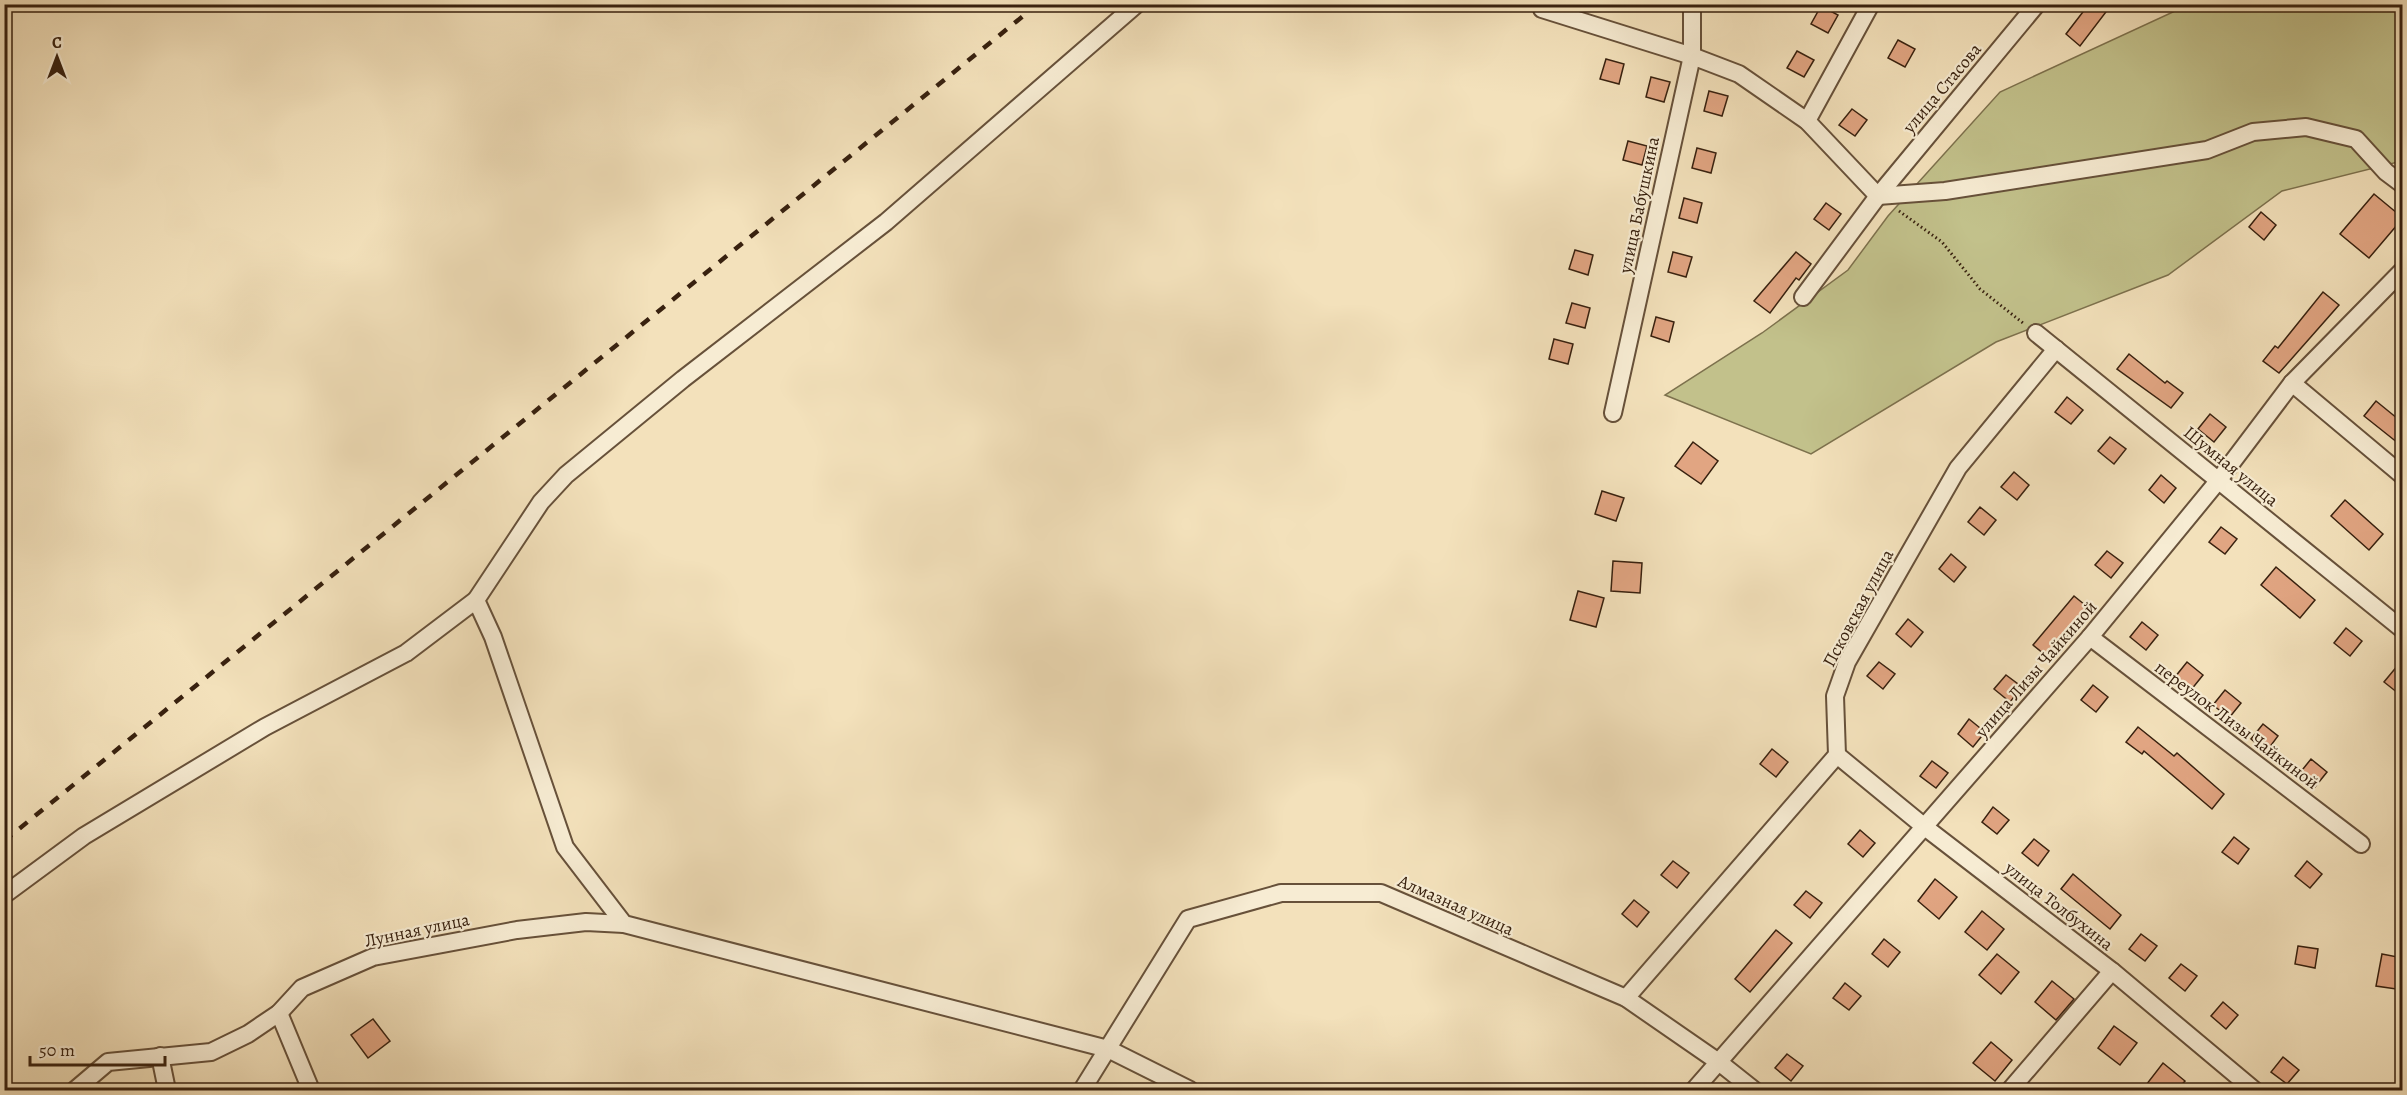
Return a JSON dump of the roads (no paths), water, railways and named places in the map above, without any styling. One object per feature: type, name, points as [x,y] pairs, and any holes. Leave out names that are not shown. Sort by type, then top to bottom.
[{"type":"street","points":[[4,895],[84,836],[265,727],[406,653],[476,600],[541,502],[566,475],[683,379],[886,222],[1137,4]]},
{"type":"street","points":[[1541,4],[1542,9],[1692,56],[1739,75],[1807,121],[1878,196],[1945,191],[2196,152],[2253,132],[2306,127],[2356,139],[2386,172],[2403,184]]},
{"type":"street","name":"улица Бабушкина","points":[[1613,413],[1692,56],[1692,4]]},
{"type":"street","points":[[1807,121],[1871,4]]},
{"type":"street","name":"улица Стасова","points":[[1803,297],[1878,196],[2037,4]]},
{"type":"street","name":"улица Лизы Чайкиной","points":[[1694,1090],[1926,828],[2090,637],[2218,481],[2292,383],[2403,271]]},
{"type":"street","name":"Шумная улица","points":[[2036,333],[2403,629]]},
{"type":"street","name":"Псковская улица","points":[[1837,754],[1835,696],[1847,662],[1958,468],[2056,349]]},
{"type":"street","points":[[2292,383],[2403,475]]},
{"type":"street","points":[[476,600],[493,637],[565,847],[624,924]]},
{"type":"street","name":"переулок Лизы Чайкиной","points":[[2090,637],[2361,844]]},
{"type":"street","points":[[1626,998],[1837,754]]},
{"type":"street","name":"улица Толбухина","points":[[1837,754],[1926,828],[2112,971],[2254,1090]]},
{"type":"street","name":"Алмазная улица","points":[[1082,1090],[1188,919],[1281,893],[1381,893],[1626,998],[1720,1063],[1754,1090]]},
{"type":"street","name":"Лунная улица","points":[[75,1090],[108,1062],[211,1052],[248,1034],[279,1013],[302,988],[373,957],[517,930],[586,922],[624,924],[1108,1049],[1190,1090]]},
{"type":"street","points":[[2010,1090],[2112,971]]},
{"type":"street","points":[[279,1013],[311,1090]]},
{"type":"street","points":[[160,1056],[167,1090]]},
{"type":"railway","points":[[4,841],[1038,4]]}]
